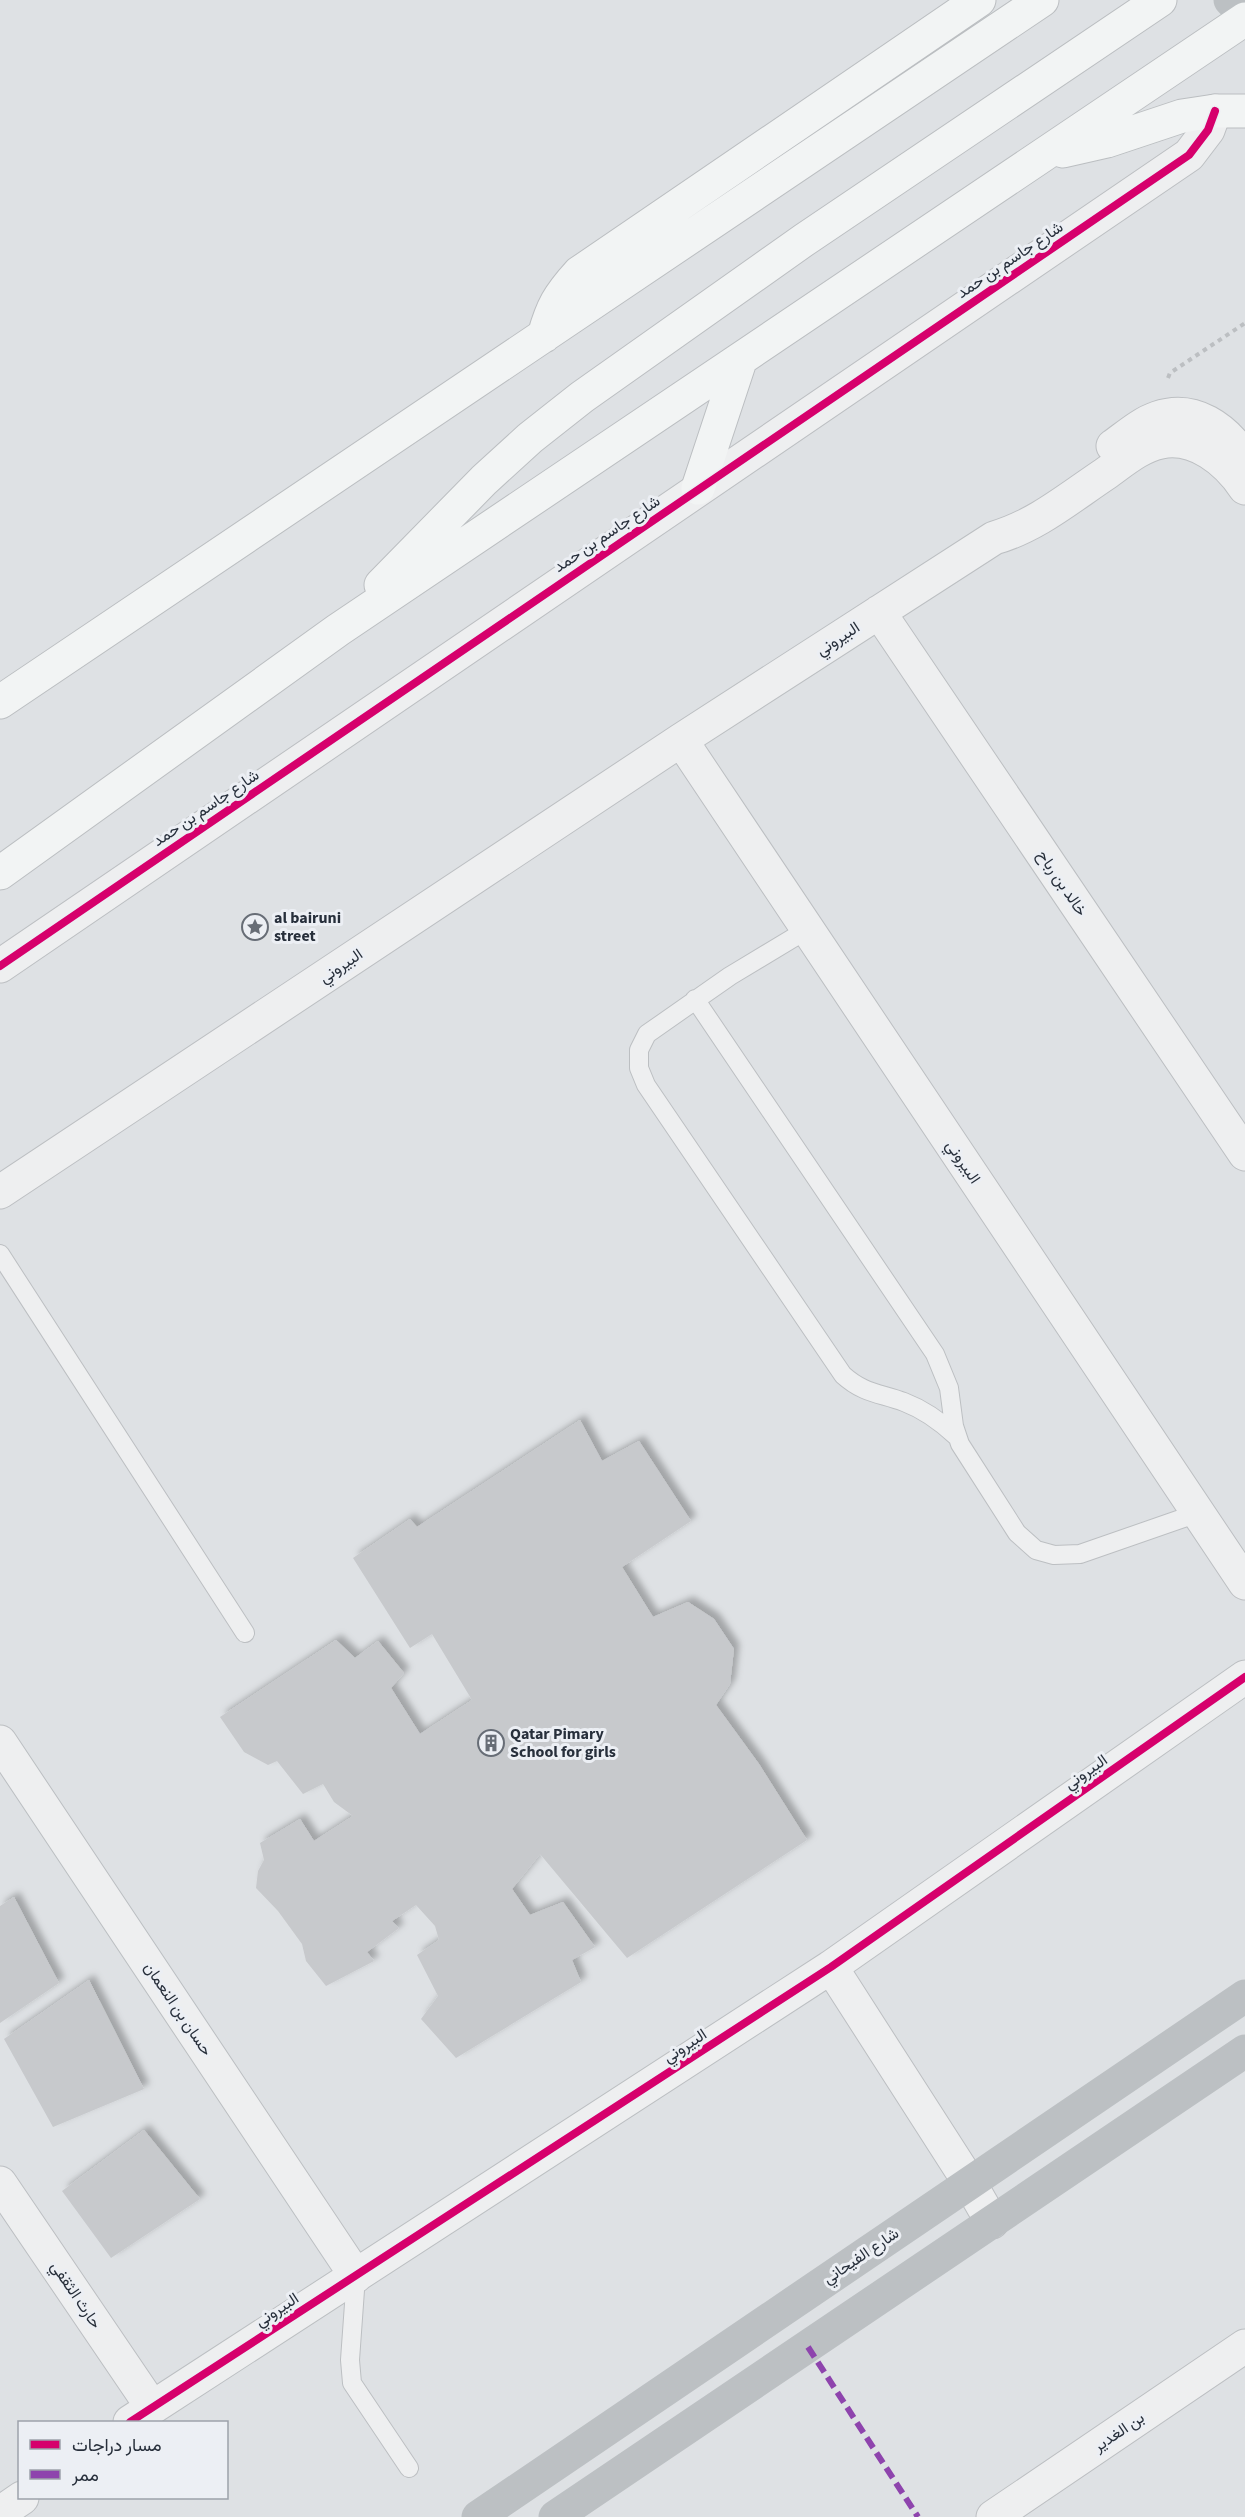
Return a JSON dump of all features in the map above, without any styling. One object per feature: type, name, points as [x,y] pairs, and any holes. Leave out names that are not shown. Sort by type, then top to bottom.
[{"type":"main road","points":[[544,336],[552,309],[560,294],[579,273],[979,0]]},
{"type":"main road","points":[[0,702],[1042,0]]},
{"type":"main road","points":[[338,630],[484,480],[530,438],[582,397],[804,240],[1160,0]]},
{"type":"main road","points":[[0,873],[338,630],[1046,155],[1245,17]]},
{"type":"main road","points":[[1046,155],[1107,141],[1182,116],[1230,111]]},
{"type":"main road","points":[[698,488],[740,361]]},
{"type":"street","points":[[1230,0],[1245,17]]},
{"type":"street","name":"شارع جاسم بن حمد","points":[[0,966],[1189,155],[1208,130],[1230,111]]},
{"type":"street","name":"البيروني","points":[[994,538],[1005,524],[1025,507],[1157,418],[1174,415],[1192,416],[1209,421],[1224,432],[1245,458]]},
{"type":"street","name":"البيروني","points":[[0,1192],[681,740],[994,538],[1029,525],[1129,457],[1161,442],[1192,444],[1207,450],[1231,470],[1245,488]]},
{"type":"street","name":"خالد بن رباح","points":[[879,612],[1245,1154]]},
{"type":"street","name":"البيروني","points":[[681,740],[1245,1583]]},
{"type":"street","name":"البيروني","points":[[141,2415],[831,1967],[1245,1677]]},
{"type":"street","name":"حسان بن النعمان","points":[[0,1742],[356,2276]]},
{"type":"street","points":[[831,1967],[969,2182],[992,2222]]},
{"type":"street","name":"شارع الفيحاني","points":[[478,2517],[1245,1996]]},
{"type":"street","points":[[555,2517],[1245,2051]]},
{"type":"street","name":"حارث الثقفي","points":[[0,2183],[141,2415]]},
{"type":"street","name":"بن الغدير","points":[[993,2517],[1245,2346]]},
{"type":"street","points":[[0,2513],[21,2499]]},
{"type":"lane","points":[[808,929],[695,999],[647,1034],[639,1050],[639,1068],[646,1085],[843,1375],[867,1392],[902,1401],[922,1409],[940,1421],[956,1436],[1017,1533],[1036,1550],[1054,1555],[1080,1554],[1198,1514]]},
{"type":"lane","points":[[695,999],[935,1354],[949,1388],[956,1436]]},
{"type":"lane","points":[[0,1254],[245,1633]]},
{"type":"lane","points":[[356,2276],[350,2360],[352,2383],[408,2468]]},
{"type":"path","points":[[1157,418],[1170,373],[1245,323]]},
{"type":"building","name":"Qatar Pimary School for girls","points":[[580,1420],[602,1461],[639,1441],[691,1521],[622,1567],[653,1617],[688,1602],[714,1619],[734,1649],[730,1684],[716,1705],[759,1764],[807,1840],[627,1958],[540,1854],[512,1889],[530,1915],[563,1902],[595,1947],[572,1960],[581,1982],[456,2058],[421,2019],[438,1996],[417,1955],[439,1940],[435,1926],[416,1905],[392,1921],[399,1928],[367,1952],[374,1961],[326,1986],[306,1961],[302,1944],[278,1911],[256,1888],[258,1871],[264,1860],[260,1843],[300,1819],[314,1841],[353,1816],[334,1802],[323,1784],[303,1794],[277,1761],[268,1765],[244,1752],[220,1717],[336,1640],[355,1658],[378,1641],[404,1673],[391,1688],[420,1734],[472,1700],[432,1634],[410,1648],[353,1558],[410,1519],[417,1527]]},
{"type":"building","points":[[14,1897],[59,1983],[0,2023],[0,1906]]},
{"type":"building","points":[[89,1980],[144,2089],[53,2127],[4,2039]]},
{"type":"building","points":[[144,2130],[200,2199],[111,2258],[62,2191]]},
{"type":"marked path","points":[[808,2347],[918,2517]]},
{"type":"cycle path","points":[[0,966],[1189,155],[1208,130],[1215,111]]},
{"type":"cycle path","points":[[132,2421],[831,1967],[1245,1677]]},
{"type":"place","name":"al bairuni street","points":[[255,927]]},
{"type":"place","name":"Qatar Pimary School for girls","points":[[491,1743]]}]
